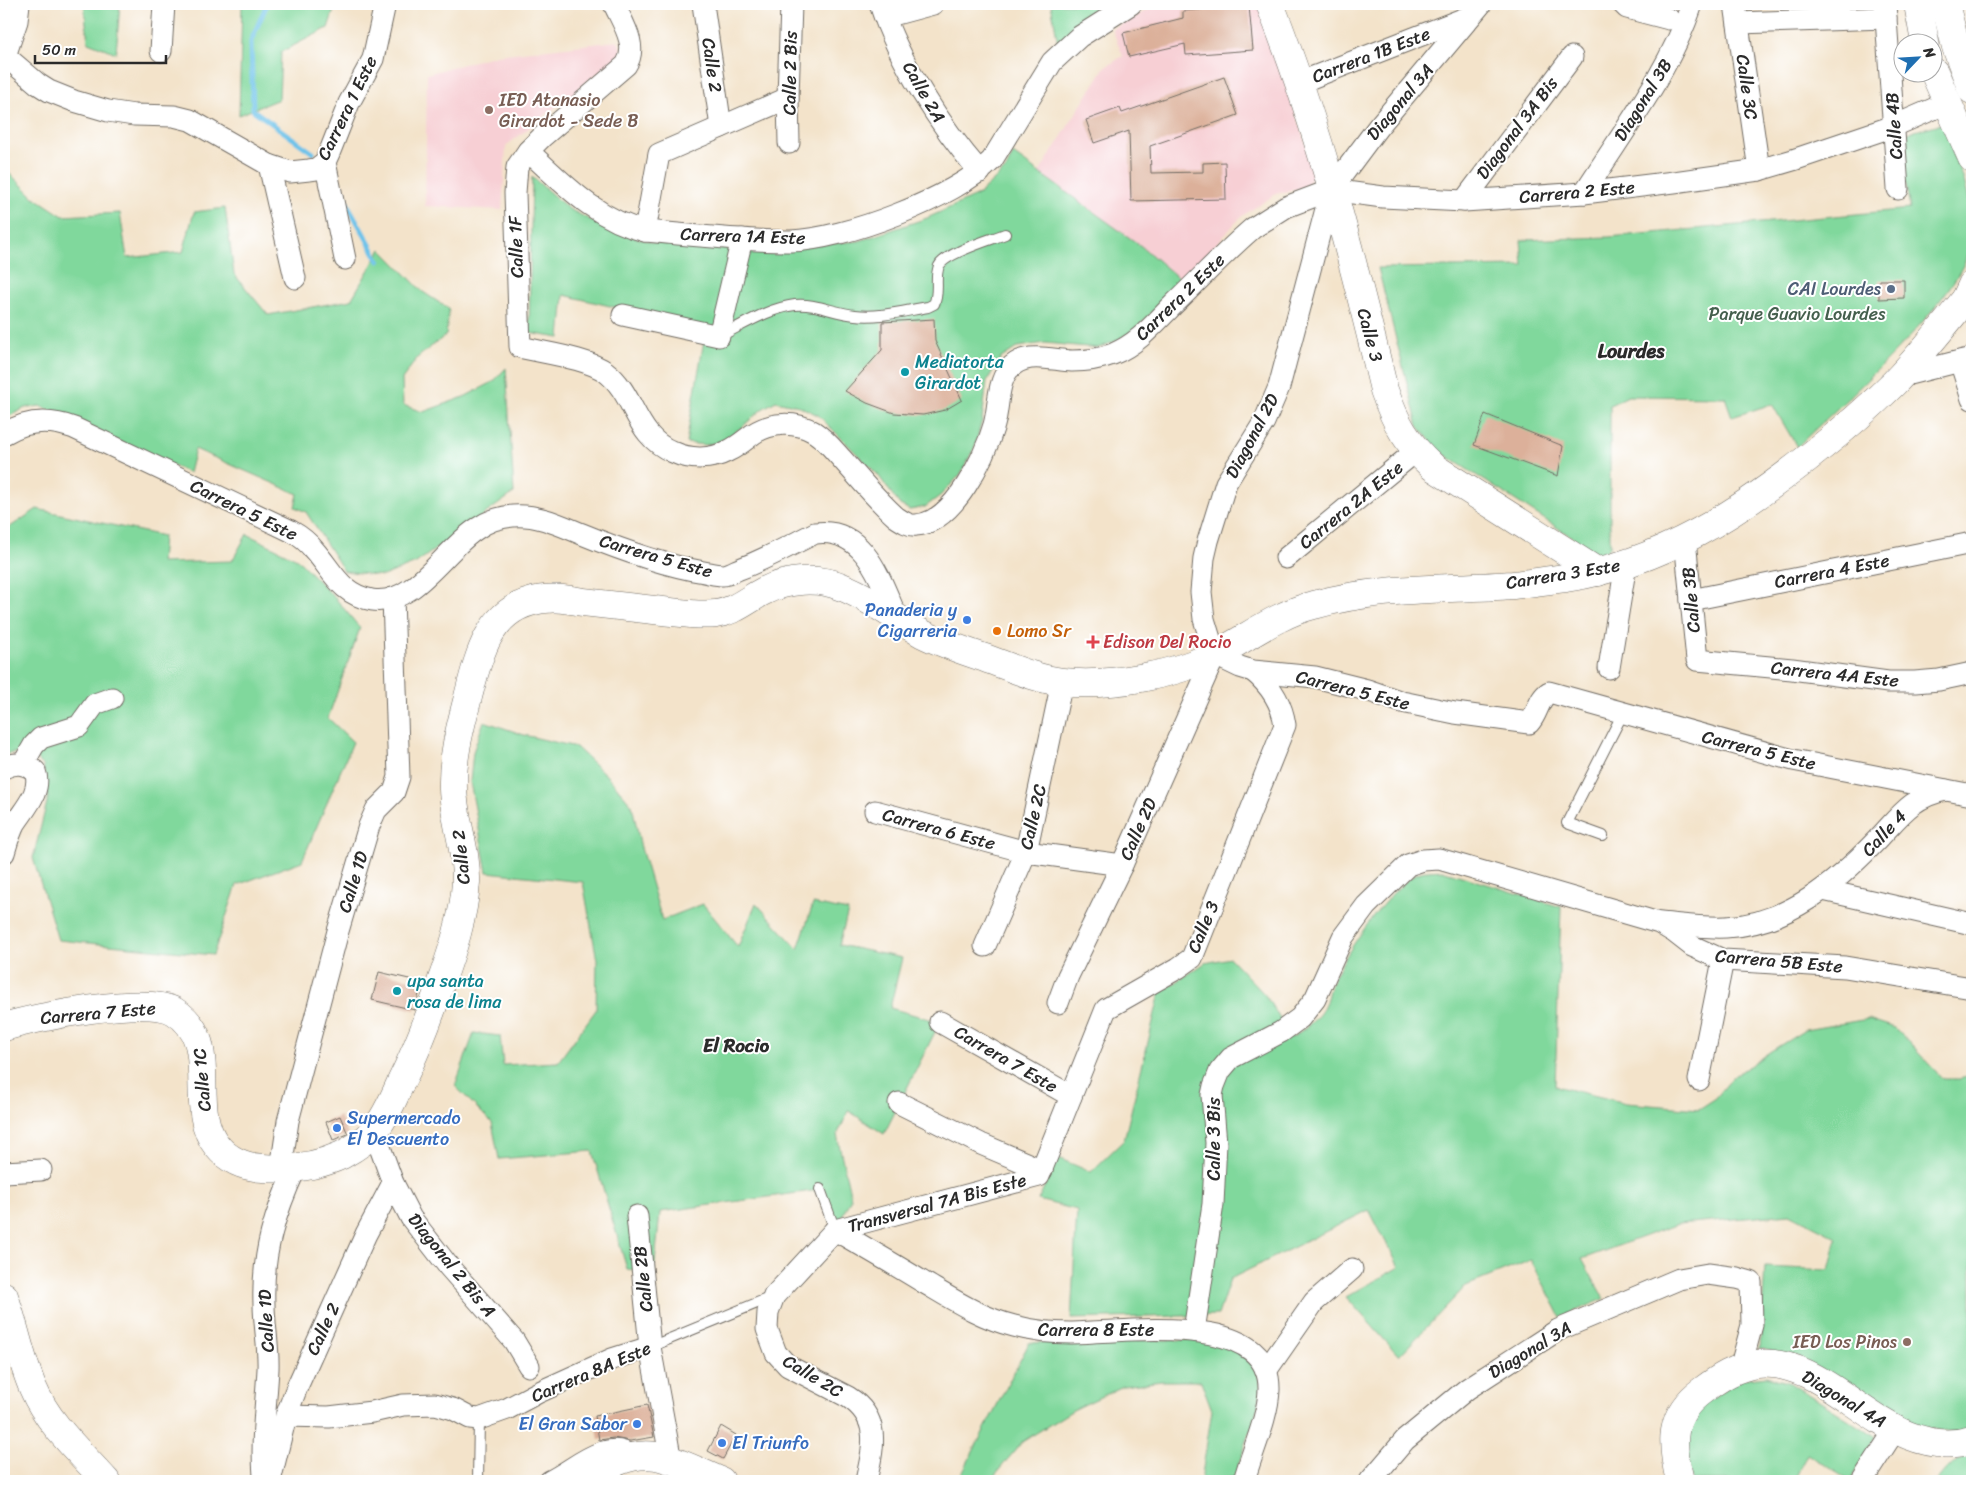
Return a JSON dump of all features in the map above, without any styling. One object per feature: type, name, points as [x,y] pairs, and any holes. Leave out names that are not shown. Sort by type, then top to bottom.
[{"type":"street","points":[[4,56],[20,4]]},
{"type":"street","points":[[160,51],[164,4]]},
{"type":"street","name":"Carrera 1 Este","points":[[4,56],[49,91],[108,111],[134,115],[174,116],[190,120],[269,165],[290,172],[316,169],[325,162],[349,103],[373,59],[385,4]]},
{"type":"street","name":"Calle 1F","points":[[520,347],[515,193],[517,167],[528,151],[558,122],[626,65],[632,53],[631,42],[614,4]]},
{"type":"street","name":"Calle 2","points":[[703,4],[721,127]]},
{"type":"street","name":"Calle 2 Bis","points":[[789,143],[788,98],[791,4]]},
{"type":"street","points":[[883,10],[932,4]]},
{"type":"street","name":"Carrera 1A Este","points":[[528,151],[576,194],[602,214],[620,223],[645,231],[742,239],[791,241],[813,239],[915,207],[937,197],[980,172],[992,160],[1052,62],[1079,37],[1131,4]]},
{"type":"street","name":"Calle 3","points":[[1270,4],[1298,83],[1331,190],[1384,390],[1405,438],[1433,467],[1598,572]]},
{"type":"street","points":[[1623,4],[1627,8],[1669,20]]},
{"type":"street","name":"Diagonal 3B","points":[[1584,193],[1665,66],[1682,33],[1692,4]]},
{"type":"street","points":[[1918,4],[1923,32]]},
{"type":"street","points":[[1945,4],[1953,39],[1972,87]]},
{"type":"street","name":"Calle 2A","points":[[883,10],[906,62],[939,118],[956,143],[980,172]]},
{"type":"street","name":"Carrera 1B Este","points":[[1298,83],[1476,10]]},
{"type":"street","name":"Diagonal 3A","points":[[1331,190],[1378,127],[1476,10]]},
{"type":"street","points":[[1737,13],[1886,11]]},
{"type":"street","name":"Calle 4B","points":[[1886,11],[1898,189]]},
{"type":"street","name":"Calle 3C","points":[[1737,13],[1759,170]]},
{"type":"street","name":"Diagonal 3A Bis","points":[[1464,200],[1572,56]]},
{"type":"street","points":[[1938,82],[1972,158]]},
{"type":"street","points":[[645,231],[659,154],[788,98]]},
{"type":"street","name":"Carrera 2 Este","points":[[520,347],[578,359],[603,370],[622,389],[646,433],[663,447],[683,456],[705,458],[726,452],[754,433],[771,426],[790,424],[807,429],[823,439],[887,509],[905,522],[915,525],[927,522],[943,512],[968,482],[992,432],[1003,379],[1014,364],[1025,359],[1038,357],[1072,361],[1086,360],[1099,358],[1124,349],[1145,333],[1253,228],[1286,207],[1331,190],[1406,199],[1464,200],[1584,193],[1759,170],[1894,126],[1947,103]]},
{"type":"street","points":[[325,162],[345,259]]},
{"type":"street","points":[[269,165],[295,278]]},
{"type":"street","name":"Diagonal 2D","points":[[1215,654],[1204,619],[1201,592],[1203,566],[1208,541],[1226,483],[1264,422],[1279,387],[1331,190]]},
{"type":"street","points":[[623,315],[719,336],[742,239]]},
{"type":"street","name":"Carrera 3 Este","points":[[1215,654],[1281,617],[1300,609],[1345,597],[1397,589],[1514,585],[1598,572],[1626,564],[1686,540],[1762,492],[1799,465],[1864,411],[1909,367],[1971,298]]},
{"type":"street","points":[[1909,367],[1966,360],[1972,399]]},
{"type":"street","name":"Carrera 5 Este","points":[[4,434],[22,425],[43,422],[53,422],[74,428],[291,531],[315,550],[339,583],[354,594],[373,600],[382,601],[393,598],[418,584],[468,535],[478,528],[501,518],[526,516],[551,522],[638,555],[687,569],[723,575],[758,562],[815,533],[836,533],[855,542],[868,557],[897,618]]},
{"type":"street","name":"Carrera 2A Este","points":[[1286,558],[1416,451]]},
{"type":"street","name":"Calle 3B","points":[[1686,540],[1697,660]]},
{"type":"street","name":"Carrera 4 Este","points":[[1691,600],[1972,543]]},
{"type":"street","points":[[1609,668],[1626,564]]},
{"type":"street","name":"Calle 2","points":[[374,1131],[389,1108],[426,1028],[457,934],[466,876],[453,793],[456,741],[484,644],[502,618],[524,603],[549,598],[687,614],[713,614],[727,612],[765,590],[779,585],[807,580],[835,584],[849,589],[897,618]]},
{"type":"street","name":"Calle 1D","points":[[264,1481],[263,1436],[268,1360],[264,1302],[266,1254],[288,1168],[288,1121],[338,931],[369,826],[376,810],[394,792],[399,777],[393,598]]},
{"type":"street","points":[[897,618],[943,643],[1027,673],[1062,682],[1112,681],[1154,675],[1189,665],[1215,654]]},
{"type":"street","name":"Carrera 5 Este","points":[[1215,654],[1240,667],[1253,671],[1315,677],[1367,690],[1402,702],[1456,713],[1529,723],[1534,718],[1544,695],[1548,692],[1793,760],[1972,795]]},
{"type":"street","name":"Calle 2D","points":[[1058,1003],[1068,976],[1122,865],[1215,654]]},
{"type":"street","name":"Carrera 4A Este","points":[[1697,660],[1792,669],[1888,682],[1939,680],[1972,674]]},
{"type":"street","name":"Calle 3","points":[[1040,1173],[1106,1009],[1192,958],[1285,725],[1276,699],[1265,683],[1253,671]]},
{"type":"street","name":"Calle 2C","points":[[984,946],[1026,852],[1062,682]]},
{"type":"street","points":[[4,853],[13,828],[36,788],[36,773],[20,767],[34,745],[41,738],[79,726],[95,704],[112,698]]},
{"type":"street","name":"Calle 4","points":[[1659,923],[1710,927],[1745,925],[1778,916],[1802,904],[1823,890],[1863,855],[1906,808],[1927,795],[1951,790]]},
{"type":"street","name":"Carrera 6 Este","points":[[875,811],[1026,852],[1122,865]]},
{"type":"street","name":"Carrera 5B Este","points":[[1423,860],[1446,861],[1659,923],[1692,946],[1723,960],[1846,967],[1972,988]]},
{"type":"street","name":"Calle 3 Bis","points":[[1194,1331],[1213,1204],[1216,1143],[1212,1095],[1216,1078],[1231,1058],[1282,1032],[1300,1018],[1315,999],[1334,954],[1360,914],[1402,870],[1415,862],[1423,860]]},
{"type":"street","points":[[1823,890],[1972,924]]},
{"type":"street","points":[[1699,1080],[1723,960]]},
{"type":"street","name":"Carrera 7 Este","points":[[4,1027],[56,1014],[149,1005],[157,1005],[173,1011],[188,1022]]},
{"type":"street","name":"Calle 1C","points":[[188,1022],[201,1047],[204,1116],[212,1139],[230,1158],[243,1165],[256,1168],[288,1168]]},
{"type":"street","name":"Carrera 7 Este","points":[[940,1022],[1071,1096]]},
{"type":"street","points":[[899,1103],[1040,1173]]},
{"type":"street","points":[[288,1168],[322,1162],[336,1157],[350,1150],[374,1131]]},
{"type":"street","name":"Diagonal 2 Bis A","points":[[374,1131],[394,1183],[411,1218],[471,1293],[514,1341],[529,1366]]},
{"type":"street","points":[[4,1172],[41,1170]]},
{"type":"street","name":"Transversal 7A Bis Este","points":[[835,1230],[1040,1173]]},
{"type":"street","name":"Calle 2","points":[[270,1481],[286,1416],[309,1359],[366,1234],[394,1183]]},
{"type":"street","name":"Calle 2B","points":[[637,1216],[650,1347],[671,1461]]},
{"type":"street","name":"Calle 2C","points":[[835,1230],[774,1296],[768,1312],[767,1329],[776,1353],[788,1366],[826,1384],[854,1401],[870,1422],[874,1438],[866,1481]]},
{"type":"street","name":"Carrera 8 Este","points":[[835,1230],[960,1304],[995,1320],[1033,1330],[1062,1333],[1194,1331],[1222,1336],[1240,1342],[1255,1354],[1266,1371]]},
{"type":"street","points":[[1244,1481],[1268,1399],[1269,1390],[1266,1371],[1314,1302],[1352,1269]]},
{"type":"street","name":"Diagonal 3A","points":[[1370,1481],[1405,1440],[1467,1389],[1558,1330],[1679,1279],[1708,1274],[1751,1282],[1752,1325],[1740,1368]]},
{"type":"street","points":[[4,1296],[28,1374],[41,1404],[106,1481]]},
{"type":"street","name":"Carrera 8A Este","points":[[479,1419],[507,1409],[537,1393],[612,1359],[650,1347]]},
{"type":"street","name":"Diagonal 4A","points":[[1674,1478],[1674,1444],[1678,1415],[1698,1393],[1722,1376],[1740,1368],[1756,1364],[1799,1371],[1841,1395],[1895,1430],[1931,1443],[1949,1445],[1972,1440]]},
{"type":"street","points":[[286,1416],[329,1417],[372,1412],[403,1405],[435,1404],[453,1409],[470,1418],[479,1419]]},
{"type":"street","points":[[1862,1481],[1895,1430]]},
{"type":"street","points":[[550,1481],[588,1459],[611,1450],[619,1450],[633,1457]]},
{"type":"street","points":[[586,1481],[603,1467],[633,1457],[656,1456],[721,1481]]},
{"type":"lane","points":[[719,336],[776,310],[793,305],[810,304],[853,315],[868,316],[928,308],[934,304],[938,297],[940,265],[947,257],[1005,234]]},
{"type":"lane","points":[[1603,836],[1567,823],[1623,714]]},
{"type":"lane","points":[[820,1190],[835,1230]]},
{"type":"lane","name":"Carrera 8A Este","points":[[650,1347],[774,1296]]},
{"type":"lane","points":[[478,1481],[479,1419]]},
{"type":"shaded area","points":[[1159,4],[1259,4],[1315,171],[1306,187],[1276,194],[1242,216],[1182,281],[1141,246],[1039,173],[1104,68],[1123,56],[1112,29]]},
{"type":"shaded area","name":"IED Atanasio Girardot - Sede B","points":[[618,41],[623,54],[506,146],[502,210],[425,206],[427,74],[497,55]]},
{"type":"green space","points":[[84,4],[120,4],[116,53],[88,42]]},
{"type":"green space","points":[[242,4],[336,4],[328,28],[281,52],[279,99],[239,115]]},
{"type":"green space","points":[[1051,4],[1113,4],[1058,43]]},
{"type":"green space","name":"Parque Guavio Lourdes","points":[[1943,123],[1964,180],[1971,210],[1972,240],[1964,264],[1947,291],[1898,349],[1797,447],[1772,404],[1732,417],[1725,397],[1628,396],[1610,405],[1610,547],[1601,556],[1439,451],[1418,426],[1378,268],[1523,266],[1521,240],[1609,237],[1910,209],[1898,136]]},
{"type":"green space","points":[[1013,154],[1141,246],[1182,281],[1137,328],[1116,341],[1098,348],[1045,343],[1018,347],[1000,359],[987,381],[982,420],[974,450],[960,475],[941,495],[925,507],[910,510],[900,505],[878,475],[818,415],[799,406],[776,401],[762,409],[741,428],[721,441],[706,445],[686,443],[706,329],[564,295],[560,338],[529,333],[532,177],[569,209],[612,231],[655,243],[703,248],[773,249],[859,241],[927,218],[978,195],[1006,169]]},
{"type":"green space","points":[[8,172],[34,197],[63,216],[120,213],[127,258],[183,252],[194,212],[225,208],[234,274],[268,315],[351,300],[381,249],[423,292],[449,309],[446,335],[418,357],[402,379],[403,405],[423,412],[464,397],[493,382],[506,368],[514,493],[416,563],[383,576],[344,571],[306,512],[295,507],[298,494],[195,449],[189,473],[40,406],[25,408],[4,419],[4,173]]},
{"type":"green space","points":[[37,509],[163,536],[161,563],[232,561],[247,534],[297,559],[336,599],[360,628],[328,718],[353,742],[302,861],[237,885],[213,955],[58,940],[33,858],[48,798],[43,765],[29,755],[15,753],[4,755],[4,531]]},
{"type":"green space","points":[[484,721],[524,735],[576,747],[608,777],[632,805],[641,848],[662,920],[703,904],[738,947],[756,903],[798,949],[813,904],[848,911],[839,945],[902,958],[890,1008],[940,1022],[884,1134],[849,1111],[837,1135],[851,1198],[835,1230],[819,1190],[660,1212],[654,1273],[627,1269],[592,1151],[499,1159],[492,1123],[455,1086],[474,1033],[500,1036],[503,1065],[558,1062],[596,1010],[597,960],[583,882],[487,872],[470,782],[473,752]]},
{"type":"green space","points":[[1442,870],[1561,907],[1555,1086],[1626,1103],[1699,1109],[1716,1098],[1732,1078],[1805,1030],[1868,1019],[1895,1028],[1943,1079],[1960,1079],[1972,1075],[1972,1431],[1951,1433],[1910,1424],[1795,1355],[1760,1349],[1765,1267],[1829,1270],[1837,1238],[1790,1214],[1678,1224],[1582,1259],[1604,1299],[1561,1317],[1531,1260],[1466,1286],[1399,1356],[1346,1297],[1399,1267],[1369,1210],[1230,1279],[1218,1315],[1071,1319],[1077,1210],[1038,1200],[1058,1158],[1091,1172],[1124,1140],[1160,993],[1205,963],[1230,958],[1265,995],[1292,1038],[1309,1025],[1323,1009],[1331,984],[1346,956],[1392,894],[1416,874],[1425,871]]},
{"type":"green space","points":[[1102,1340],[1206,1340],[1226,1343],[1256,1367],[1262,1389],[1253,1424],[1234,1477],[1201,1481],[1212,1410],[1201,1381],[1162,1381],[1123,1386],[1073,1410],[1022,1442],[990,1481],[965,1481],[959,1479],[1029,1343]]},
{"type":"green space","points":[[1767,1376],[1790,1383],[1875,1436],[1850,1480],[1807,1454],[1794,1481],[1691,1481],[1684,1431],[1693,1411],[1739,1379]]},
{"type":"green space","points":[[1972,1451],[1972,1481],[1936,1481],[1946,1469]]},
{"type":"building","points":[[1249,6],[1253,50],[1186,55],[1185,44],[1129,57],[1123,33],[1183,18],[1183,11]]},
{"type":"building","points":[[1224,77],[1238,115],[1150,146],[1151,173],[1203,172],[1203,163],[1225,162],[1226,199],[1131,201],[1129,131],[1094,143],[1086,120],[1120,108],[1122,113]]},
{"type":"building","name":"CAI Lourdes","points":[[1879,280],[1904,280],[1904,298],[1879,299]]},
{"type":"building","name":"Mediatorta Girardot","points":[[934,319],[935,341],[962,400],[945,410],[923,415],[894,413],[867,403],[845,391],[882,350],[882,322]]},
{"type":"building","points":[[1485,414],[1563,446],[1558,476],[1474,445]]},
{"type":"building","name":"upa santa rosa de lima","points":[[379,972],[422,982],[415,1010],[372,1000]]},
{"type":"building","name":"Supermercado El Descuento","points":[[340,1116],[348,1134],[333,1140],[326,1122]]},
{"type":"building","points":[[647,1405],[654,1437],[630,1441],[613,1438],[599,1440],[595,1416]]},
{"type":"building","name":"El Triunfo","points":[[721,1426],[736,1435],[723,1459],[708,1451]]},
{"type":"waterway","points":[[267,4],[251,41],[253,110],[313,153]]},
{"type":"waterway","points":[[340,191],[379,261]]},
{"type":"place","name":"IED Atanasio Girardot - Sede B","points":[[489,110]]},
{"type":"place","name":"CAI Lourdes","points":[[1891,289]]},
{"type":"place","name":"Mediatorta Girardot","points":[[905,372]]},
{"type":"place","name":"Panaderia y Cigarreria","points":[[967,620]]},
{"type":"place","name":"Lomo Sr","points":[[997,631]]},
{"type":"place","name":"Edison Del Rocio","points":[[1093,642]]},
{"type":"place","name":"upa santa rosa de lima","points":[[397,991]]},
{"type":"place","name":"Supermercado El Descuento","points":[[337,1128]]},
{"type":"place","name":"IED Los Pinos","points":[[1907,1342]]},
{"type":"place","name":"El Gran Sabor","points":[[637,1424]]},
{"type":"place","name":"El Triunfo","points":[[722,1443]]},
{"type":"district","name":"Lourdes","points":[[1631,351]]},
{"type":"district","name":"El Rocio","points":[[736,1045]]}]
